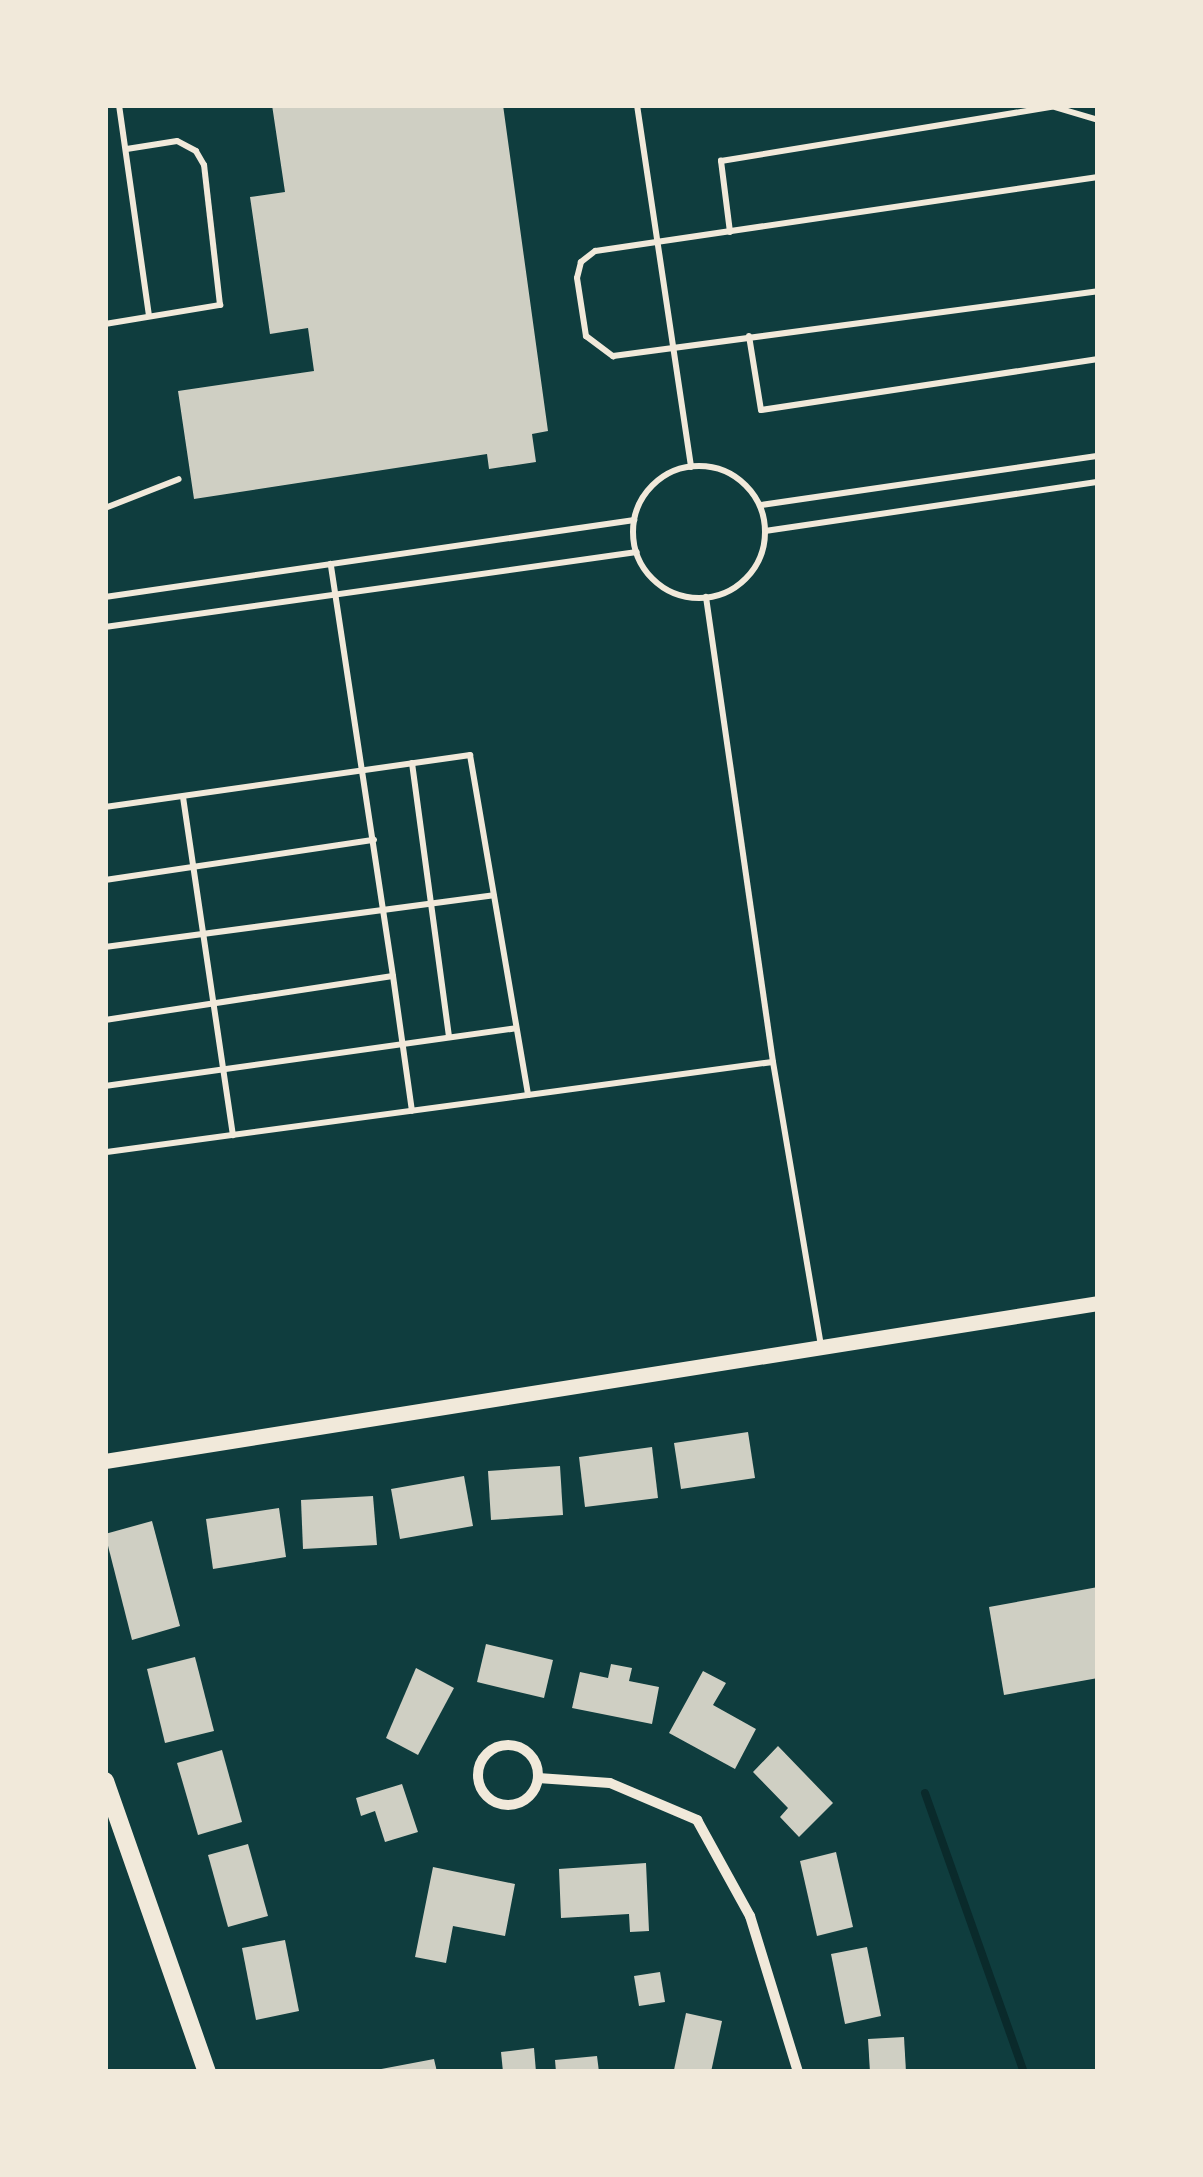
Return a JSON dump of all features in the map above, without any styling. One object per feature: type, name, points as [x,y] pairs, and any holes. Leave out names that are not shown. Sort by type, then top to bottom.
[{"type":"main road","points":[[105,1782],[207,2072]]},
{"type":"street","points":[[105,1461],[1098,1303]]},
{"type":"street","points":[[511,1744],[532,1756],[538,1778],[528,1799],[505,1806],[484,1795],[478,1772],[488,1751],[511,1744]]},
{"type":"street","points":[[538,1778],[610,1782],[697,1820],[750,1916],[798,2072]]},
{"type":"lane","points":[[119,105],[150,316]]},
{"type":"lane","points":[[637,105],[691,467]]},
{"type":"lane","points":[[730,232],[722,161],[1049,106],[1098,120]]},
{"type":"lane","points":[[105,324],[220,305],[204,165],[196,151],[177,142],[127,149]]},
{"type":"lane","points":[[1098,177],[595,252],[582,262],[581,310],[586,336],[614,356],[1098,290]]},
{"type":"lane","points":[[749,336],[761,410],[1098,359]]},
{"type":"lane","points":[[760,505],[1098,456]]},
{"type":"lane","points":[[691,467],[729,472],[760,505],[765,531],[758,562],[744,581],[706,597],[674,594],[655,582],[637,552],[634,520],[656,481],[691,467]]},
{"type":"lane","points":[[105,508],[179,479]]},
{"type":"lane","points":[[765,531],[1098,482]]},
{"type":"lane","points":[[105,597],[634,520]]},
{"type":"lane","points":[[105,626],[637,552]]},
{"type":"lane","points":[[331,564],[365,769],[412,1110]]},
{"type":"lane","points":[[706,597],[773,1062],[822,1346]]},
{"type":"lane","points":[[105,807],[470,755],[528,1094]]},
{"type":"lane","points":[[412,763],[450,1035]]},
{"type":"lane","points":[[182,797],[234,1134]]},
{"type":"lane","points":[[105,880],[374,840]]},
{"type":"lane","points":[[105,948],[494,894]]},
{"type":"lane","points":[[105,1020],[393,976]]},
{"type":"lane","points":[[105,1086],[402,1041],[516,1028]]},
{"type":"lane","points":[[105,1152],[773,1062]]},
{"type":"building","points":[[272,105],[503,105],[548,431],[532,434],[536,462],[489,469],[487,454],[194,499],[178,391],[314,371],[308,328],[270,334],[250,197],[285,192]]},
{"type":"building","points":[[748,1432],[755,1478],[681,1489],[674,1443]]},
{"type":"building","points":[[652,1447],[658,1498],[585,1507],[579,1457]]},
{"type":"building","points":[[560,1466],[563,1515],[491,1520],[488,1471]]},
{"type":"building","points":[[464,1476],[473,1526],[400,1539],[391,1489]]},
{"type":"building","points":[[373,1496],[377,1545],[303,1549],[301,1500]]},
{"type":"building","points":[[279,1508],[286,1557],[213,1569],[206,1519]]},
{"type":"building","points":[[152,1521],[180,1626],[132,1640],[105,1534]]},
{"type":"building","points":[[1098,1587],[1098,1678],[1004,1695],[989,1607]]},
{"type":"building","points":[[486,1644],[553,1660],[544,1698],[477,1682]]},
{"type":"building","points":[[195,1657],[214,1731],[165,1743],[147,1669]]},
{"type":"building","points":[[611,1664],[632,1668],[629,1681],[659,1687],[652,1724],[572,1708],[580,1672],[608,1678]]},
{"type":"building","points":[[416,1668],[454,1688],[418,1755],[386,1738]]},
{"type":"building","points":[[703,1671],[726,1683],[713,1705],[756,1729],[735,1769],[669,1733]]},
{"type":"building","points":[[778,1746],[833,1803],[799,1837],[780,1817],[788,1808],[753,1772]]},
{"type":"building","points":[[222,1750],[242,1822],[198,1835],[177,1763]]},
{"type":"building","points":[[402,1784],[418,1832],[385,1842],[375,1811],[361,1816],[356,1798]]},
{"type":"building","points":[[248,1844],[268,1916],[228,1927],[208,1855]]},
{"type":"building","points":[[836,1852],[853,1927],[817,1936],[800,1861]]},
{"type":"building","points":[[646,1863],[649,1931],[630,1932],[629,1914],[561,1918],[559,1869]]},
{"type":"building","points":[[433,1867],[515,1884],[505,1936],[453,1926],[446,1963],[415,1957]]},
{"type":"building","points":[[285,1940],[299,2011],[256,2020],[242,1948]]},
{"type":"building","points":[[867,1947],[881,2016],[845,2024],[831,1954]]},
{"type":"building","points":[[660,1972],[665,2002],[639,2006],[634,1976]]},
{"type":"building","points":[[686,2013],[722,2021],[711,2072],[674,2070]]},
{"type":"building","points":[[904,2037],[906,2072],[870,2072],[868,2039]]},
{"type":"building","points":[[534,2048],[536,2072],[503,2072],[501,2052]]},
{"type":"building","points":[[597,2056],[599,2072],[556,2072],[555,2060]]},
{"type":"building","points":[[434,2059],[437,2072],[376,2070]]},
{"type":"waterway","points":[[925,1793],[1024,2072]]}]
